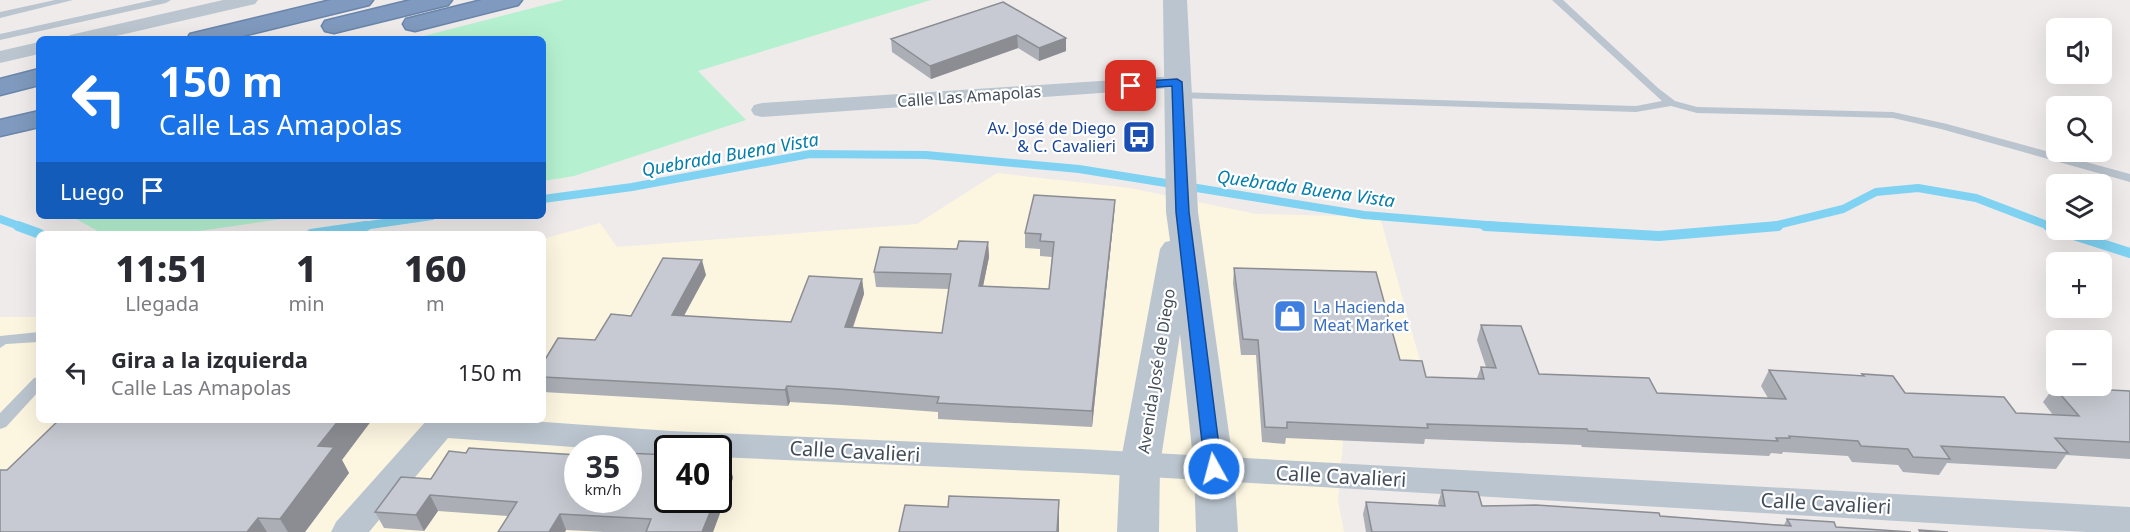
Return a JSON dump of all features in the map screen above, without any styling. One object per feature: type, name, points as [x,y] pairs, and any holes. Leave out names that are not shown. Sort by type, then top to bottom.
[{"type":"highway","points":[[211,36],[361,0]]},
{"type":"highway","points":[[293,36],[440,0]]},
{"type":"highway","points":[[368,36],[510,0]]},
{"type":"highway","points":[[0,87],[36,78]]},
{"type":"highway","points":[[0,108],[36,99]]},
{"type":"highway","points":[[0,129],[36,120]]},
{"type":"street","name":"Avenida José de Diego","points":[[1175,0],[1182,212],[1214,469],[1217,532]]},
{"type":"street","points":[[89,36],[235,1]]},
{"type":"street","points":[[0,57],[36,49]]},
{"type":"street","name":"Calle Las Amapolas","points":[[762,110],[1177,88]]},
{"type":"street","name":"Avenida José de Diego","points":[[1138,532],[1140,465],[1182,212]]},
{"type":"street","name":"Calle Cavalieri","points":[[348,532],[443,423],[671,442],[1214,469],[2130,521]]},
{"type":"lane","points":[[0,14],[68,0]]},
{"type":"lane","points":[[0,38],[166,0]]},
{"type":"lane","points":[[1557,0],[1671,103],[1697,110],[1893,115],[1943,126],[2130,178]]},
{"type":"lane","points":[[0,14],[14,4]]},
{"type":"lane","points":[[1177,88],[1636,109],[1671,103]]},
{"type":"lane","points":[[1,340],[36,337]]},
{"type":"lane","points":[[0,423],[36,386]]},
{"type":"shaded area","points":[[997,173],[1130,188],[1256,214],[1380,217],[1422,368],[1330,365],[1343,441],[1338,501],[1344,532],[0,532],[0,317],[36,317],[36,423],[546,423],[546,238],[600,223],[617,247],[917,224]]},
{"type":"green space","points":[[564,0],[931,0],[698,71],[746,120],[574,176],[546,181],[546,36],[424,36]]},
{"type":"green space","points":[[76,219],[282,219],[200,231],[98,231]]},
{"type":"building","points":[[1003,2],[1066,38],[1039,48],[1017,35],[930,66],[891,39]]},
{"type":"building","points":[[1034,195],[1115,200],[1092,411],[937,403],[939,397],[839,389],[787,386],[785,390],[546,377],[546,358],[558,338],[595,340],[611,314],[631,316],[663,258],[702,260],[672,315],[791,322],[809,276],[862,279],[845,327],[942,333],[951,274],[874,272],[880,247],[957,249],[959,241],[988,242],[979,286],[1049,289],[1054,242],[1040,241],[1041,234],[1025,233]]},
{"type":"building","points":[[1234,268],[1376,272],[1400,360],[1422,361],[1426,377],[1484,379],[1481,367],[1496,368],[1481,325],[1521,326],[1539,374],[1649,378],[1657,393],[1786,399],[1769,370],[1864,376],[1862,374],[1893,376],[1905,393],[2004,397],[2016,413],[2079,416],[2062,396],[2112,396],[2112,390],[2130,391],[2130,442],[2055,438],[2068,453],[1941,446],[1950,459],[1913,457],[1908,449],[1861,446],[1858,441],[1789,436],[1790,438],[1776,438],[1778,441],[1588,431],[1587,429],[1427,424],[1428,428],[1287,422],[1287,428],[1265,427],[1258,340],[1243,339]]},
{"type":"building","points":[[56,423],[337,423],[318,446],[334,447],[280,519],[258,518],[247,532],[0,532],[0,470],[7,470]]},
{"type":"building","points":[[469,448],[564,454],[564,513],[642,513],[642,454],[654,454],[654,513],[710,513],[702,532],[646,532],[651,519],[560,514],[549,532],[498,532],[517,502],[430,495],[416,515],[375,512],[401,477],[431,479],[449,451],[466,453]]},
{"type":"building","points":[[1442,490],[1478,492],[1482,506],[1536,505],[1659,513],[1660,516],[1791,526],[1787,519],[1834,522],[1836,527],[1911,532],[1372,532],[1366,502],[1445,506]]},
{"type":"building","points":[[949,496],[1059,500],[1057,532],[899,532],[905,505],[948,507]]},
{"type":"building","points":[[1919,530],[1948,532],[1920,532]]},
{"type":"waterway","name":"Quebrada Buena Vista","points":[[546,199],[632,187],[810,154],[926,155],[1079,169],[1364,215],[1511,227]]},
{"type":"waterway","name":"Quebrada Buena Vista","points":[[1771,227],[1843,209],[1876,192],[1918,188],[1976,198],[2046,225]]},
{"type":"waterway","name":"Quebrada Buena Vista","points":[[0,219],[22,227]]},
{"type":"waterway","name":"Quebrada Buena Vista","points":[[356,227],[411,219]]},
{"type":"waterway","name":"Quebrada Buena Vista","points":[[18,226],[36,233]]},
{"type":"waterway","name":"Quebrada Buena Vista","points":[[332,231],[366,226]]},
{"type":"waterway","name":"Quebrada Buena Vista","points":[[1485,226],[1659,236],[1771,227]]},
{"type":"waterway","name":"Quebrada Buena Vista","points":[[1771,227],[1778,226]]},
{"type":"waterway","name":"Quebrada Buena Vista","points":[[2089,240],[2130,253]]},
{"type":"place","name":"Av. José de Diego & C. Cavalieri","points":[[1139,137]]},
{"type":"place","name":"La Hacienda Meat Market","points":[[1290,316]]},
{"type":"route","points":[[1131,86],[1177,82],[1182,212],[1214,469]]}]
